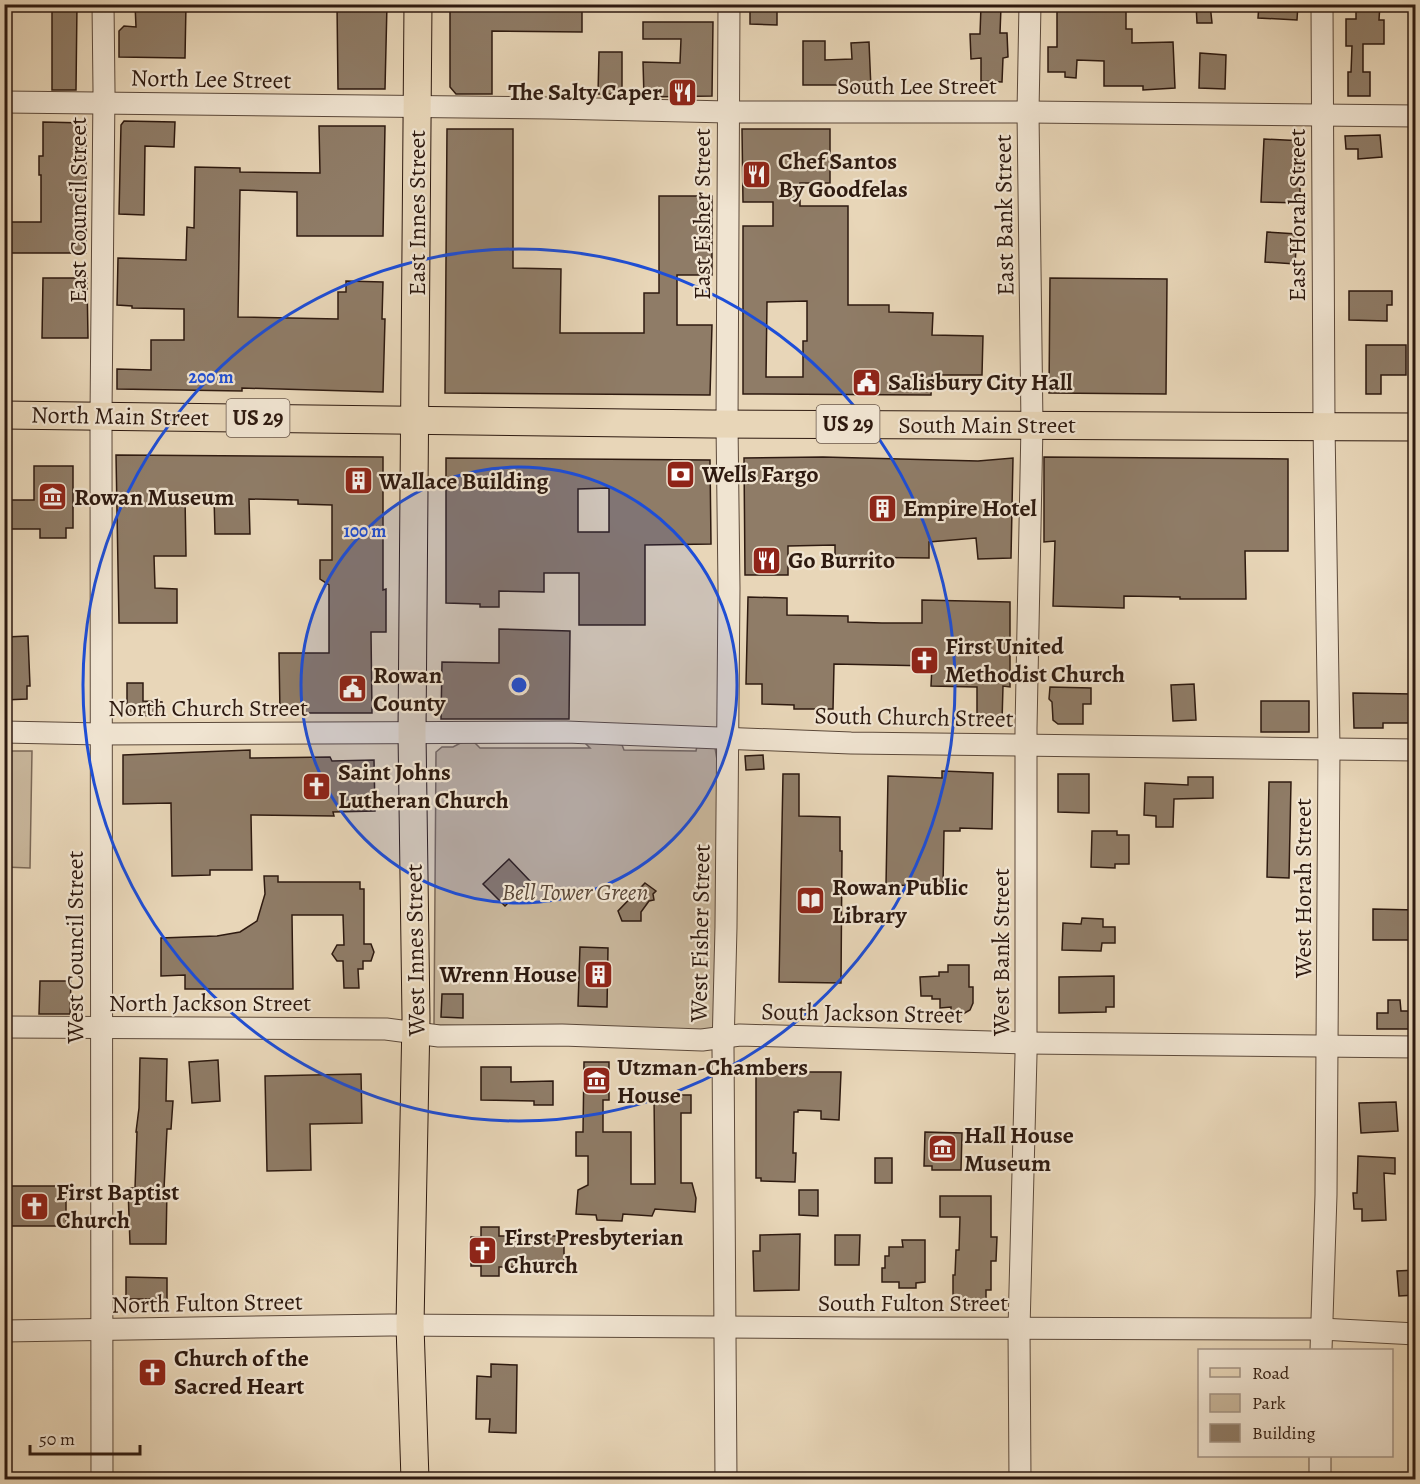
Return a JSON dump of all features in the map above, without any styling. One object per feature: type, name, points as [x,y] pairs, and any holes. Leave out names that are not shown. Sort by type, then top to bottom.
[{"type":"main road","name":"East Innes Street","points":[[415,421],[418,4]]},
{"type":"main road","name":"North Main Street","points":[[4,415],[415,421]]},
{"type":"main road","name":"South Main Street","points":[[415,421],[1416,427]]},
{"type":"main road","name":"West Innes Street","points":[[415,421],[412,733],[416,1034],[410,1325],[415,1479]]},
{"type":"street","name":"East Council Street","points":[[101,415],[103,4]]},
{"type":"street","name":"East Fisher Street","points":[[727,424],[729,4]]},
{"type":"street","name":"East Bank Street","points":[[1030,4],[1028,112],[1032,425]]},
{"type":"street","name":"East Horah Street","points":[[1322,4],[1324,425]]},
{"type":"street","name":"North Lee Street","points":[[4,102],[418,106]]},
{"type":"street","name":"South Lee Street","points":[[418,106],[728,112],[1416,116]]},
{"type":"street","name":"West Council Street","points":[[101,415],[102,1479]]},
{"type":"street","name":"West Fisher Street","points":[[726,1479],[723,1037],[729,588],[727,424]]},
{"type":"street","name":"West Bank Street","points":[[1020,1479],[1019,1329],[1026,1042],[1026,744],[1032,425]]},
{"type":"street","name":"West Horah Street","points":[[1321,1349],[1326,1195],[1329,748],[1324,425]]},
{"type":"street","name":"North Church Street","points":[[4,732],[412,733]]},
{"type":"street","name":"South Church Street","points":[[412,733],[566,732],[851,743],[1416,750]]},
{"type":"street","name":"North Jackson Street","points":[[4,1027],[387,1029],[416,1034]]},
{"type":"street","name":"South Jackson Street","points":[[416,1034],[439,1036],[562,1035],[702,1040],[752,1036],[1416,1047]]},
{"type":"street","name":"North Fulton Street","points":[[4,1331],[410,1325]]},
{"type":"street","name":"South Fulton Street","points":[[410,1325],[1321,1329],[1416,1334]]},
{"type":"street","points":[[1320,1457],[1320,1479]]},
{"type":"green space","name":"Bell Tower Green","points":[[470,738],[480,748],[590,748],[584,742],[585,739],[622,745],[624,750],[696,751],[697,746],[715,748],[719,772],[714,1031],[434,1025],[436,752],[442,747],[453,747]]},
{"type":"green space","points":[[5,751],[32,751],[30,868],[5,867]]},
{"type":"building","points":[[52,4],[77,4],[76,90],[52,90]]},
{"type":"building","points":[[135,4],[186,4],[185,58],[119,57],[119,31],[124,26],[136,27]]},
{"type":"building","points":[[337,4],[387,4],[385,89],[338,89]]},
{"type":"building","points":[[450,4],[582,4],[582,32],[492,31],[492,94],[456,94],[450,87]]},
{"type":"building","points":[[750,4],[777,4],[777,25],[750,24]]},
{"type":"building","points":[[1196,4],[1210,4],[1212,23],[1197,23]]},
{"type":"building","points":[[1259,4],[1298,4],[1297,20],[1258,18]]},
{"type":"building","points":[[1356,4],[1380,4],[1379,20],[1384,20],[1384,44],[1363,44],[1363,72],[1370,72],[1370,96],[1348,96],[1348,72],[1351,72],[1352,46],[1346,46],[1346,19],[1356,19]]},
{"type":"building","points":[[981,6],[1001,7],[1000,33],[1007,33],[1008,57],[1003,58],[1002,82],[981,81],[981,58],[971,59],[970,34],[980,34]]},
{"type":"building","points":[[1057,9],[1126,10],[1126,29],[1132,29],[1132,43],[1173,42],[1175,88],[1143,90],[1143,86],[1104,86],[1104,61],[1077,60],[1076,78],[1065,77],[1065,72],[1048,72],[1048,47],[1057,47]]},
{"type":"building","points":[[643,22],[713,22],[712,96],[644,97],[643,62],[680,63],[681,39],[643,39]]},
{"type":"building","points":[[803,41],[825,41],[825,60],[852,59],[851,43],[869,42],[871,89],[846,89],[846,85],[803,85]]},
{"type":"building","points":[[599,52],[622,52],[622,94],[598,94]]},
{"type":"building","points":[[1200,53],[1226,55],[1225,89],[1199,88]]},
{"type":"building","points":[[124,121],[175,122],[174,147],[145,146],[144,215],[119,214],[121,125]]},
{"type":"building","points":[[43,122],[86,123],[86,253],[4,253],[4,222],[41,222],[39,156],[43,156]]},
{"type":"building","points":[[319,126],[385,126],[383,236],[297,236],[297,192],[240,190],[238,317],[338,319],[338,292],[346,292],[346,281],[383,282],[382,319],[385,319],[383,392],[242,388],[242,391],[117,389],[117,369],[151,370],[151,340],[184,340],[184,309],[132,308],[132,306],[117,305],[118,258],[186,260],[187,227],[194,228],[195,167],[240,168],[240,172],[320,173]]},
{"type":"building","points":[[447,129],[513,129],[513,268],[561,269],[560,333],[644,333],[644,293],[659,293],[659,196],[712,196],[712,275],[677,275],[677,325],[712,325],[710,395],[445,393]]},
{"type":"building","points":[[742,129],[830,129],[830,183],[800,183],[800,206],[848,206],[848,305],[889,305],[889,312],[933,313],[932,335],[983,336],[982,375],[932,375],[931,395],[743,394],[743,226],[773,226],[773,202],[743,202]],"holes":[[[807,301],[807,341],[803,341],[803,377],[766,377],[767,302]]]},
{"type":"building","points":[[1380,135],[1382,157],[1358,159],[1358,149],[1346,149],[1345,136]]},
{"type":"building","points":[[1264,139],[1304,141],[1303,167],[1300,167],[1300,203],[1261,202]]},
{"type":"building","points":[[1267,232],[1297,234],[1295,264],[1265,262]]},
{"type":"building","points":[[43,278],[87,278],[88,338],[42,338]]},
{"type":"building","points":[[1050,278],[1167,279],[1166,394],[1049,393]]},
{"type":"building","points":[[1349,291],[1392,291],[1392,305],[1387,305],[1387,321],[1349,320]]},
{"type":"building","points":[[1366,345],[1406,345],[1406,375],[1381,375],[1381,394],[1366,394]]},
{"type":"building","points":[[116,455],[383,457],[383,590],[386,589],[386,632],[371,632],[372,713],[280,713],[279,653],[329,653],[329,585],[320,579],[320,560],[332,560],[332,505],[298,504],[298,500],[249,499],[250,534],[215,534],[214,497],[185,497],[186,556],[154,556],[155,588],[177,589],[177,623],[119,623]]},
{"type":"building","points":[[823,457],[978,461],[1013,458],[1011,558],[978,559],[976,538],[929,542],[929,558],[835,557],[835,545],[788,546],[788,575],[745,575],[744,458]]},
{"type":"building","points":[[1044,457],[1288,459],[1288,551],[1245,551],[1246,599],[1124,596],[1124,608],[1053,606],[1055,541],[1044,542]]},
{"type":"building","points":[[446,458],[710,460],[711,544],[645,545],[645,625],[579,625],[579,573],[544,573],[544,592],[499,591],[499,607],[446,603]],"holes":[[[609,488],[609,532],[578,532],[578,489]]]},
{"type":"building","name":"Rowan Museum","points":[[34,466],[73,466],[73,528],[66,528],[66,538],[40,538],[40,529],[4,529],[4,500],[34,500]]},
{"type":"building","name":"First United Methodist Church","points":[[748,597],[787,598],[787,615],[848,616],[848,622],[882,623],[922,623],[922,600],[1010,602],[1010,687],[1003,686],[1002,722],[977,721],[977,687],[931,686],[932,666],[834,664],[833,709],[794,709],[794,705],[762,704],[762,684],[746,684]]},
{"type":"building","points":[[499,629],[570,631],[569,719],[441,719],[442,662],[499,663]]},
{"type":"building","points":[[28,636],[30,686],[27,686],[27,699],[4,700],[6,637]]},
{"type":"building","points":[[127,683],[143,683],[143,701],[162,702],[162,716],[127,715]]},
{"type":"building","points":[[1194,684],[1196,720],[1173,721],[1171,685]]},
{"type":"building","points":[[1050,687],[1091,688],[1091,704],[1083,704],[1083,724],[1058,724],[1053,720],[1052,702],[1049,699]]},
{"type":"building","points":[[1353,693],[1413,694],[1413,702],[1416,702],[1416,723],[1383,723],[1383,728],[1354,728]]},
{"type":"building","points":[[1261,701],[1309,701],[1309,732],[1261,732]]},
{"type":"building","points":[[250,750],[250,758],[330,757],[332,761],[374,760],[375,811],[333,812],[334,816],[251,815],[252,870],[210,870],[210,875],[172,876],[171,803],[123,804],[123,755]]},
{"type":"building","points":[[763,755],[764,769],[746,770],[745,756]]},
{"type":"building","points":[[942,771],[993,773],[992,829],[960,828],[960,831],[944,831],[943,886],[886,885],[888,776],[942,778]]},
{"type":"building","name":"Rowan Public Library","points":[[783,774],[799,774],[799,816],[840,817],[841,983],[779,982]]},
{"type":"building","points":[[1058,774],[1089,774],[1089,813],[1058,812]]},
{"type":"building","points":[[1188,777],[1213,777],[1213,798],[1174,799],[1173,827],[1156,827],[1156,816],[1144,815],[1145,783],[1188,785]]},
{"type":"building","points":[[1269,782],[1291,782],[1289,878],[1267,877]]},
{"type":"building","points":[[1092,831],[1117,831],[1117,835],[1129,835],[1129,864],[1115,864],[1115,868],[1091,867]]},
{"type":"building","points":[[509,859],[530,881],[505,906],[483,884]]},
{"type":"building","points":[[264,876],[278,876],[278,882],[360,882],[360,889],[364,889],[364,944],[371,944],[374,952],[371,961],[363,961],[363,969],[358,969],[359,988],[344,988],[343,961],[337,961],[332,954],[337,945],[344,945],[343,915],[292,915],[293,989],[185,989],[185,975],[161,976],[161,938],[217,936],[240,932],[257,921],[265,894]]},
{"type":"building","points":[[645,883],[656,891],[653,894],[654,900],[649,901],[641,912],[641,921],[622,921],[618,911]]},
{"type":"building","points":[[1373,909],[1416,910],[1416,940],[1373,940]]},
{"type":"building","points":[[1082,918],[1103,919],[1103,927],[1115,927],[1115,943],[1102,943],[1101,951],[1062,950],[1063,923],[1081,924]]},
{"type":"building","name":"Wrenn House","points":[[580,947],[608,948],[607,1007],[578,1006]]},
{"type":"building","points":[[948,965],[969,965],[969,987],[973,987],[973,1003],[970,1010],[951,1021],[951,1007],[940,1008],[940,999],[921,996],[920,977],[939,976],[939,972],[948,972]]},
{"type":"building","points":[[1114,976],[1114,1007],[1106,1007],[1106,1012],[1059,1013],[1059,977]]},
{"type":"building","points":[[40,981],[71,981],[70,1014],[39,1014]]},
{"type":"building","points":[[442,994],[463,994],[463,1018],[441,1017]]},
{"type":"building","points":[[1388,1000],[1400,1000],[1401,1011],[1409,1011],[1409,1029],[1377,1029],[1377,1013],[1388,1013]]},
{"type":"building","points":[[140,1058],[167,1059],[166,1101],[173,1101],[171,1129],[167,1129],[164,1189],[167,1189],[166,1244],[130,1244],[128,1188],[135,1188]]},
{"type":"building","points":[[218,1060],[220,1101],[192,1103],[189,1062]]},
{"type":"building","points":[[584,1062],[609,1062],[609,1100],[603,1100],[603,1132],[631,1132],[631,1184],[655,1184],[654,1095],[691,1095],[691,1113],[681,1113],[681,1183],[692,1183],[696,1198],[695,1212],[655,1209],[652,1216],[623,1214],[622,1221],[597,1220],[596,1215],[576,1214],[578,1190],[588,1185],[588,1156],[576,1156],[576,1132],[583,1132]]},
{"type":"building","points":[[756,1066],[779,1066],[779,1072],[841,1072],[839,1120],[821,1119],[821,1111],[798,1110],[794,1112],[795,1182],[761,1181],[761,1178],[756,1178]]},
{"type":"building","points":[[481,1067],[511,1067],[511,1082],[553,1081],[553,1105],[534,1105],[534,1101],[481,1100]]},
{"type":"building","points":[[361,1074],[362,1123],[310,1124],[311,1170],[267,1171],[265,1076]]},
{"type":"building","points":[[1396,1102],[1398,1131],[1361,1133],[1359,1103]]},
{"type":"building","name":"Hall House Museum","points":[[925,1132],[962,1133],[961,1170],[932,1170],[932,1166],[924,1166]]},
{"type":"building","points":[[1358,1156],[1395,1158],[1395,1174],[1384,1173],[1386,1220],[1362,1221],[1362,1209],[1354,1209],[1353,1193],[1357,1193]]},
{"type":"building","points":[[875,1158],[892,1158],[892,1183],[875,1183]]},
{"type":"building","name":"First Baptist Church","points":[[4,1186],[66,1186],[66,1226],[4,1226]]},
{"type":"building","points":[[799,1190],[818,1190],[818,1216],[799,1215]]},
{"type":"building","points":[[940,1196],[991,1196],[991,1237],[997,1237],[996,1261],[991,1261],[991,1290],[986,1290],[986,1300],[976,1300],[976,1305],[962,1305],[962,1301],[953,1301],[953,1275],[955,1275],[956,1250],[959,1250],[960,1217],[940,1217]]},
{"type":"building","points":[[481,1227],[499,1227],[499,1236],[564,1236],[564,1267],[499,1267],[499,1276],[481,1276],[481,1266],[471,1266],[471,1237],[481,1237]]},
{"type":"building","points":[[800,1234],[799,1290],[754,1291],[753,1251],[760,1251],[760,1235]]},
{"type":"building","points":[[835,1235],[860,1235],[859,1265],[835,1265]]},
{"type":"building","points":[[902,1240],[925,1240],[925,1282],[916,1283],[916,1288],[899,1288],[899,1282],[882,1282],[882,1268],[885,1268],[885,1256],[889,1256],[889,1247],[903,1247]]},
{"type":"building","points":[[1416,1270],[1416,1295],[1399,1296],[1397,1271]]},
{"type":"building","points":[[126,1277],[167,1278],[167,1299],[126,1299]]},
{"type":"building","points":[[491,1364],[517,1365],[516,1433],[489,1432],[490,1419],[476,1419],[477,1376],[491,1377]]},
{"type":"place","name":"The Salty Caper","points":[[683,92]]},
{"type":"place","name":"Chef Santos By Goodfelas","points":[[757,175]]},
{"type":"place","name":"Salisbury City Hall","points":[[867,382]]},
{"type":"place","name":"Wells Fargo","points":[[681,474]]},
{"type":"place","name":"Wallace Building","points":[[358,481]]},
{"type":"place","name":"Rowan Museum","points":[[53,497]]},
{"type":"place","name":"Empire Hotel","points":[[882,508]]},
{"type":"place","name":"Go Burrito","points":[[767,560]]},
{"type":"place","name":"First United Methodist Church","points":[[924,660]]},
{"type":"place","name":"Rowan County","points":[[352,689]]},
{"type":"place","name":"Saint Johns Lutheran Church","points":[[317,786]]},
{"type":"place","name":"Rowan Public Library","points":[[811,901]]},
{"type":"place","name":"Wrenn House","points":[[598,974]]},
{"type":"place","name":"Utzman-Chambers House","points":[[596,1081]]},
{"type":"place","name":"Hall House Museum","points":[[943,1149]]},
{"type":"place","name":"First Baptist Church","points":[[35,1206]]},
{"type":"place","name":"First Presbyterian Church","points":[[483,1251]]},
{"type":"place","name":"Church of the Sacred Heart","points":[[153,1372]]}]
